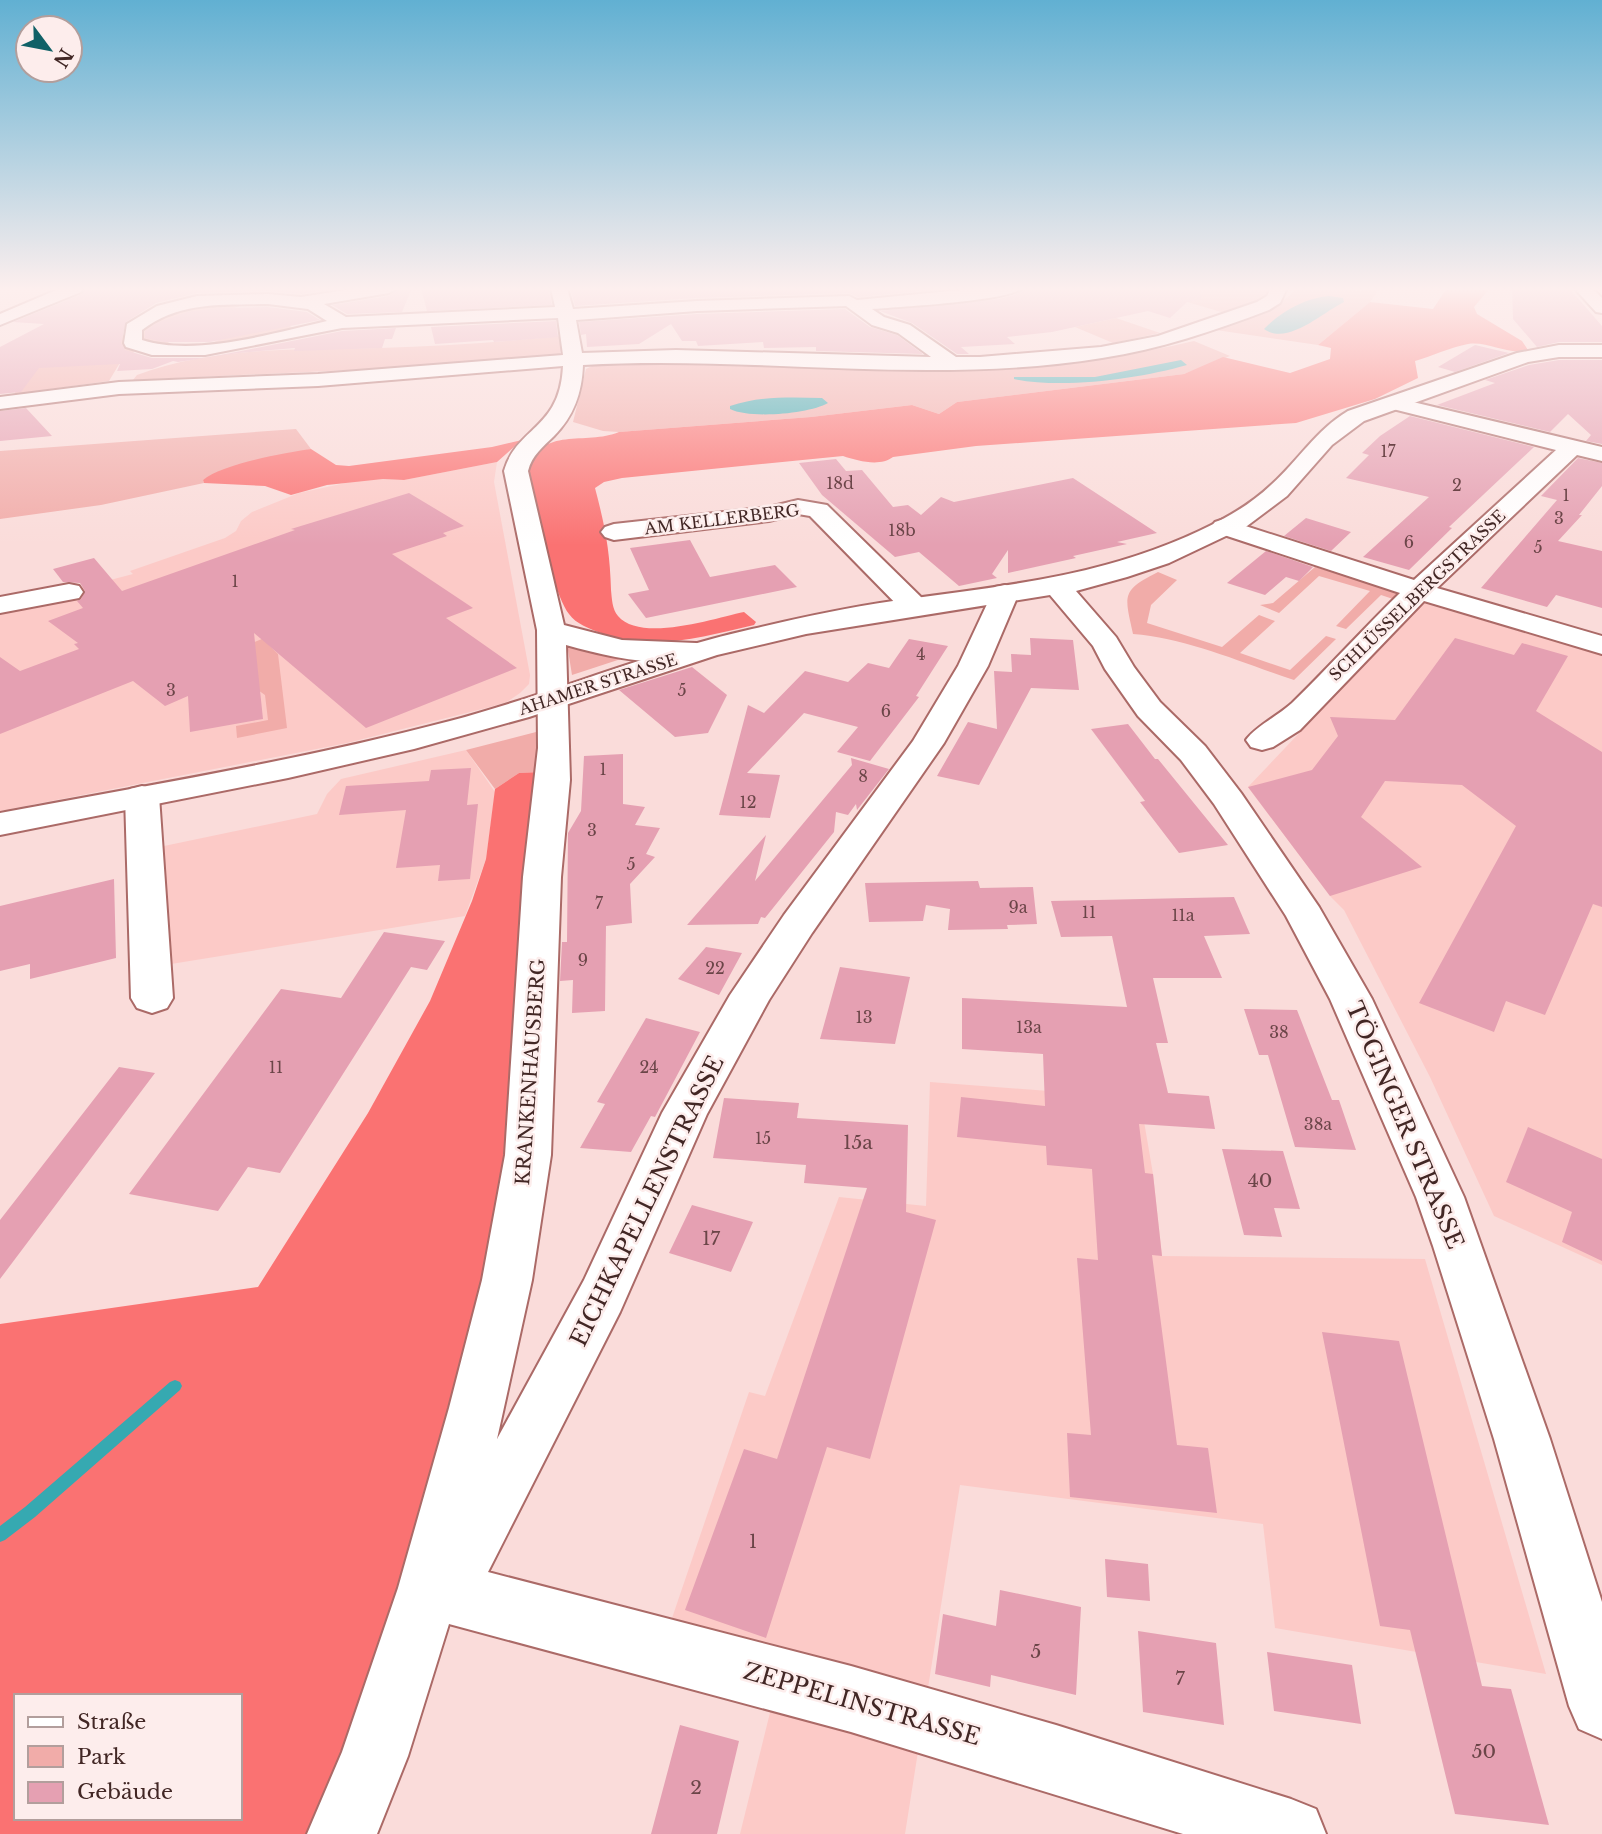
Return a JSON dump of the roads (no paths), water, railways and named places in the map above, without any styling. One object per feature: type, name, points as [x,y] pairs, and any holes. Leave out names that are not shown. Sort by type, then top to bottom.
[{"type":"street","points":[[0,403],[88,390],[321,380],[402,374]]},
{"type":"street","name":"KRANKENHAUSBERG","points":[[429,1588],[477,1408],[507,1279],[528,1155],[542,877],[554,780],[551,630],[516,471],[520,458],[555,423],[565,407],[573,374]]},
{"type":"street","points":[[1067,583],[1123,570],[1184,547],[1224,527],[1262,505],[1279,491],[1348,420],[1477,374]]},
{"type":"street","points":[[1392,403],[1602,454]]},
{"type":"street","name":"SCHLÜSSELBERGSTRASSE","points":[[1262,740],[1273,736],[1288,724],[1367,641],[1572,447]]},
{"type":"street","name":"AM KELLERBERG","points":[[614,532],[769,514],[798,507],[818,510],[915,607]]},
{"type":"street","points":[[1224,527],[1420,591],[1602,645]]},
{"type":"street","points":[[1109,621],[1123,570]]},
{"type":"street","points":[[1067,583],[1108,610],[1109,621]]},
{"type":"street","name":"AHAMER STRASSE","points":[[0,824],[249,777],[359,753],[463,727],[696,652],[812,624],[1067,583]]},
{"type":"street","points":[[0,605],[69,592]]},
{"type":"street","name":"EICHKAPELLENSTRASSE","points":[[429,1588],[459,1564],[482,1526],[602,1296],[685,1113],[751,995],[798,924],[928,743],[973,666],[1005,593]]},
{"type":"street","name":"TÖGINGER STRASSE","points":[[1109,621],[1120,669],[1149,709],[1193,753],[1264,851],[1305,916],[1351,999],[1396,1096],[1440,1197],[1463,1259],[1522,1439],[1602,1706]]},
{"type":"street","points":[[551,630],[611,648],[696,652]]},
{"type":"street","points":[[142,796],[152,998]]},
{"type":"street","points":[[342,1834],[374,1756],[429,1588]]},
{"type":"street","name":"ZEPPELINSTRASSE","points":[[429,1588],[851,1699],[1056,1759],[1291,1834]]},
{"type":"water","points":[[1112,374],[1152,374],[1077,383],[1014,379],[1014,377],[1095,377]]},
{"type":"water","points":[[822,398],[828,403],[794,412],[751,414],[730,409],[730,406],[764,399]]},
{"type":"waterway","points":[[0,1535],[175,1386]]}]
